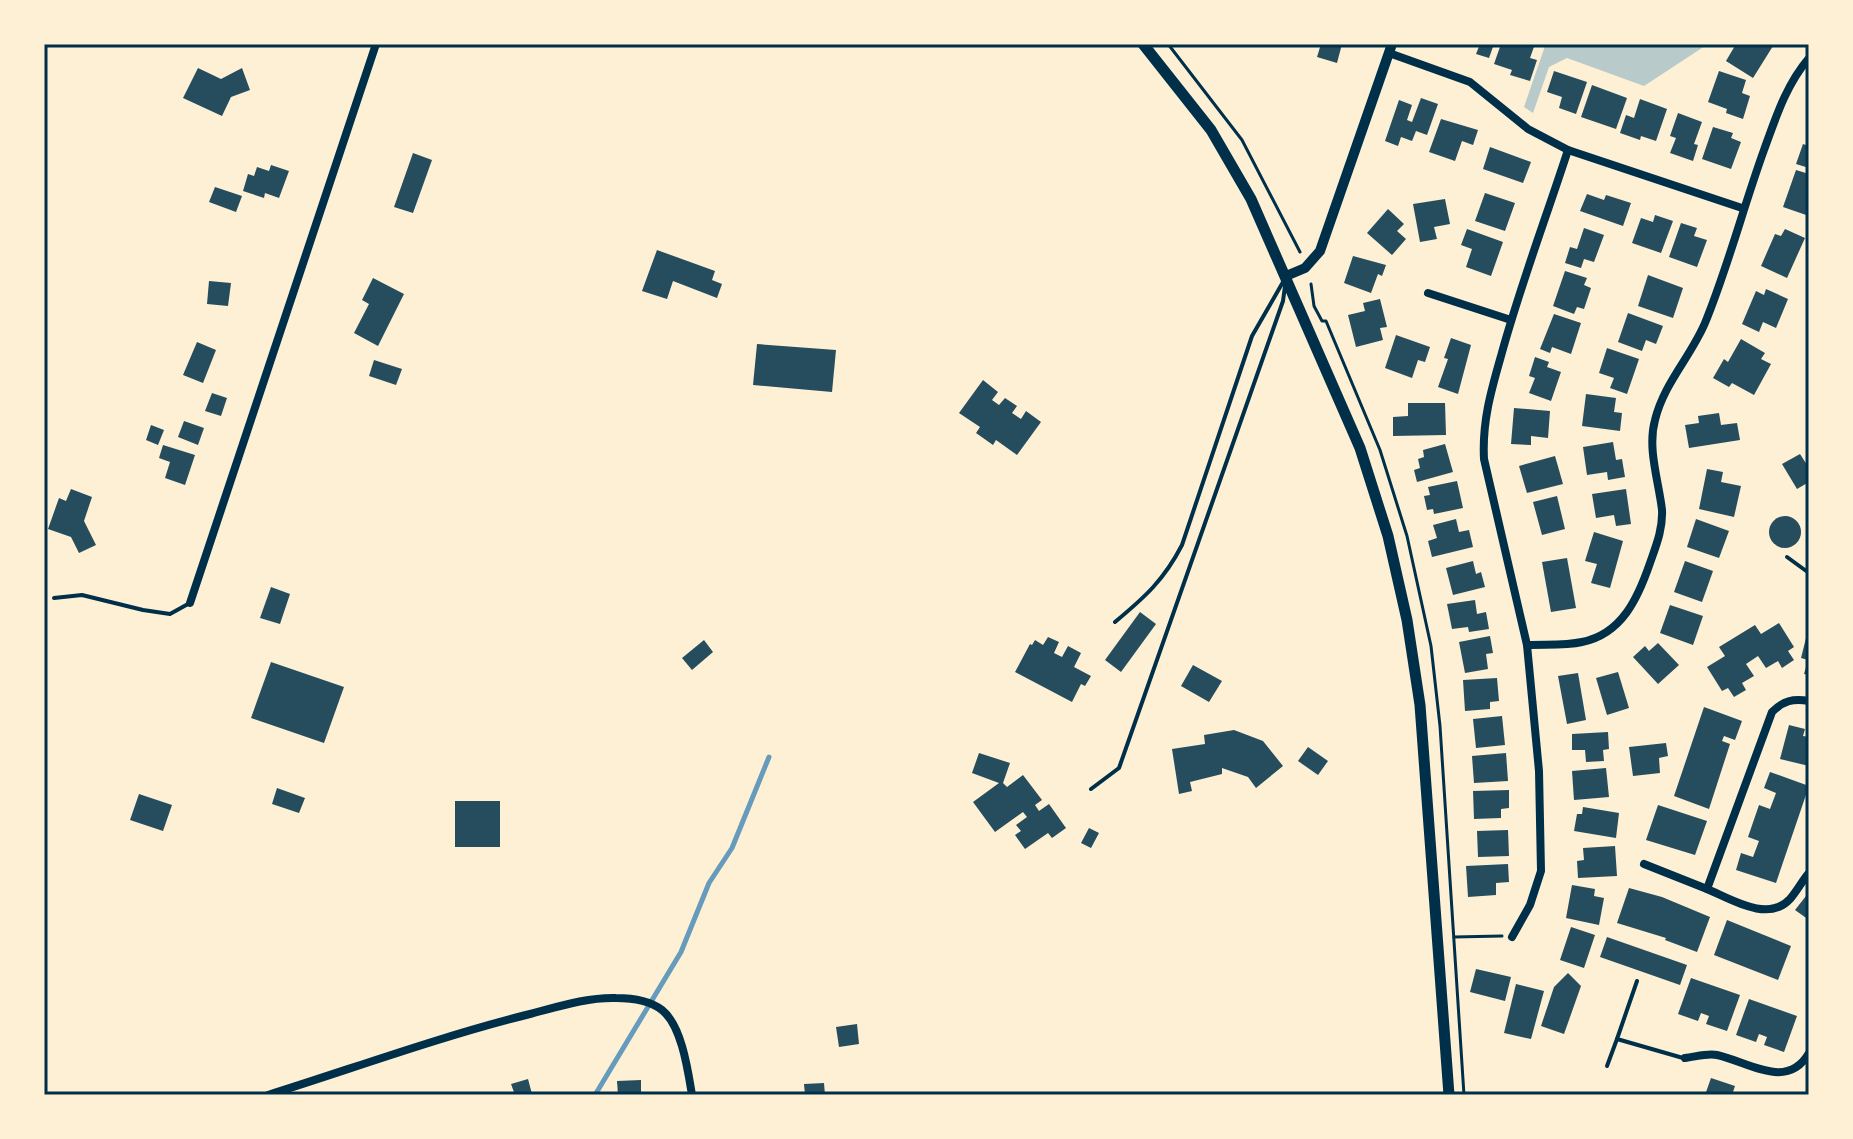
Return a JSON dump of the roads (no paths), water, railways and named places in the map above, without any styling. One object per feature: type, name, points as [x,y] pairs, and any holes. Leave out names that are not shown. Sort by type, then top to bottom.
[{"type":"main road","points":[[1143,44],[1193,104],[1227,154],[1251,199],[1368,471],[1388,536],[1407,620],[1420,705],[1449,1095]]},
{"type":"street","points":[[190,603],[376,44]]},
{"type":"street","points":[[1286,276],[1305,268],[1320,251],[1390,48],[1470,82],[1528,129],[1568,150],[1742,208]]},
{"type":"street","points":[[1527,645],[1582,642],[1600,636],[1630,611],[1661,530],[1662,513],[1654,450],[1656,413],[1671,377],[1702,330],[1779,108],[1794,76],[1809,58]]},
{"type":"street","points":[[1512,937],[1530,905],[1541,871],[1539,771],[1527,645],[1484,459],[1483,433],[1485,411],[1511,320],[1568,150]]},
{"type":"street","points":[[1428,293],[1511,320]]},
{"type":"street","points":[[1707,889],[1772,712],[1792,699],[1809,701]]},
{"type":"street","points":[[1644,864],[1761,910],[1781,906],[1809,873]]},
{"type":"street","points":[[268,1095],[497,1023],[573,1003],[614,998],[648,1002],[664,1011],[672,1022],[685,1057],[692,1095]]},
{"type":"street","points":[[1685,1058],[1714,1054],[1783,1073],[1800,1065],[1809,1053]]},
{"type":"lane","points":[[1115,622],[1152,591],[1169,570],[1182,545],[1252,336],[1286,276]]},
{"type":"lane","points":[[1091,789],[1119,768],[1283,301],[1286,276]]},
{"type":"lane","points":[[1787,557],[1809,573]]},
{"type":"lane","points":[[54,598],[82,595],[170,614],[190,603]]},
{"type":"lane","points":[[1607,1066],[1637,981]]},
{"type":"lane","points":[[1617,1039],[1685,1058]]},
{"type":"waterway","points":[[595,1095],[681,952],[709,883],[732,848],[769,757]]}]
